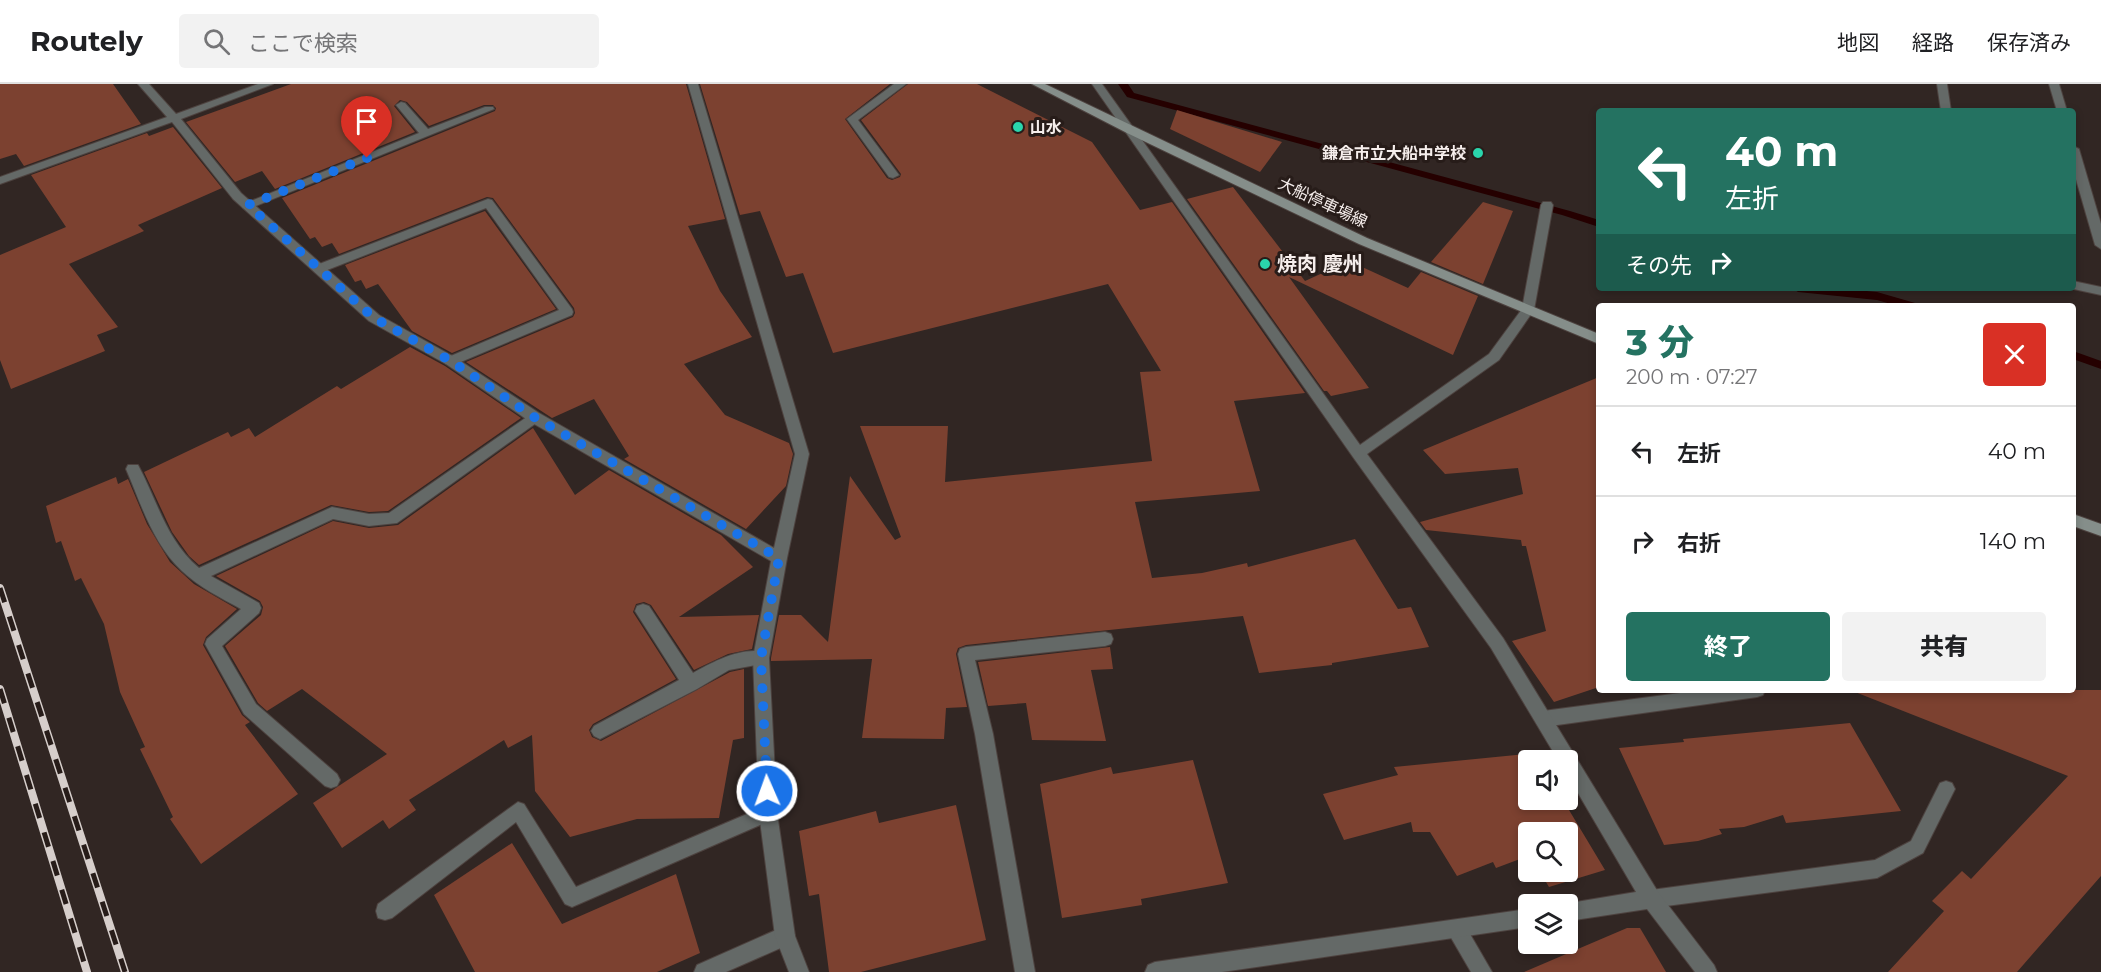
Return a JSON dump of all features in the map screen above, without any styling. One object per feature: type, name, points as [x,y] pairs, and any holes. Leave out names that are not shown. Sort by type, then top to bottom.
[{"type":"main road","name":"大船停車場線","points":[[1037,84],[1131,131],[1363,240],[1596,338]]},
{"type":"main road","points":[[2076,521],[2101,530]]},
{"type":"street","points":[[143,84],[174,118],[237,196],[374,318],[451,361],[534,417],[779,558]]},
{"type":"street","points":[[0,181],[268,84]]},
{"type":"street","points":[[693,84],[802,453],[779,558],[761,658],[768,813],[785,936],[800,972]]},
{"type":"street","points":[[893,175],[852,119],[901,84]]},
{"type":"street","points":[[1097,84],[1358,453],[1497,643],[1651,899],[1707,972]]},
{"type":"street","points":[[1942,84],[1946,108]]},
{"type":"street","points":[[2054,84],[2061,108]]},
{"type":"street","points":[[401,105],[426,134]]},
{"type":"street","points":[[248,205],[489,110]]},
{"type":"street","points":[[2076,159],[2101,245]]},
{"type":"street","points":[[318,269],[488,203],[567,312],[451,361]]},
{"type":"street","points":[[1358,453],[1494,357],[1528,310],[1547,205]]},
{"type":"street","points":[[2076,286],[2101,291]]},
{"type":"street","points":[[199,575],[332,513],[369,520],[392,519],[534,417]]},
{"type":"street","points":[[133,469],[162,532],[187,568],[253,608],[213,644],[250,709],[332,780]]},
{"type":"street","points":[[643,611],[691,684]]},
{"type":"street","points":[[1025,972],[986,746],[966,654],[1105,639]]},
{"type":"street","points":[[600,731],[691,684],[726,663],[761,658]]},
{"type":"street","points":[[1543,719],[1735,693]]},
{"type":"street","points":[[1578,910],[1877,869],[1917,847],[1946,789]]},
{"type":"street","points":[[385,911],[518,810],[572,898],[768,813]]},
{"type":"street","points":[[1155,972],[1518,920]]},
{"type":"street","points":[[1456,929],[1482,972]]},
{"type":"street","points":[[704,972],[785,936]]},
{"type":"building","points":[[0,84],[113,84],[141,124],[24,166],[16,154],[0,159]]},
{"type":"building","points":[[291,84],[686,84],[725,219],[688,226],[720,291],[752,337],[684,364],[725,415],[789,443],[793,454],[786,486],[746,529],[624,459],[629,456],[594,399],[552,418],[466,362],[573,317],[575,313],[574,308],[493,198],[487,197],[339,254],[332,243],[322,247],[315,237],[310,239],[282,198],[495,111],[496,108],[493,105],[484,105],[429,126],[407,102],[400,100],[394,106],[415,132],[275,189],[262,171],[235,182],[186,122]]},
{"type":"building","points":[[700,84],[890,84],[845,119],[887,178],[892,180],[900,177],[901,174],[861,120],[908,84],[977,84],[1092,142],[1140,210],[1172,202],[1305,393],[1234,401],[1260,491],[1135,502],[1152,578],[1202,573],[1247,563],[1248,567],[1355,539],[1398,609],[1411,607],[1429,647],[1332,663],[1332,665],[1259,673],[1243,616],[966,645],[958,648],[956,654],[967,707],[946,708],[944,739],[862,738],[872,659],[771,661],[779,615],[801,615],[828,642],[850,476],[895,540],[901,537],[860,426],[948,426],[945,482],[1152,461],[1140,372],[1161,371],[1108,284],[833,353],[803,273],[786,277],[760,211],[740,215]]},
{"type":"building","points":[[1177,110],[1282,142],[1260,172],[1170,129]]},
{"type":"building","points":[[173,127],[222,188],[138,225],[144,231],[69,264],[118,327],[97,335],[105,351],[11,389],[0,360],[0,255],[66,227],[31,175],[147,133],[149,136]]},
{"type":"building","points":[[1233,187],[1305,281],[1349,261],[1408,288],[1421,272],[1478,296],[1453,355],[1289,277],[1369,388],[1331,396],[1324,391],[1187,199]]},
{"type":"building","points":[[1483,202],[1513,211],[1483,284],[1431,262]]},
{"type":"building","points":[[485,211],[556,309],[452,353],[412,331],[378,284],[366,289],[361,280],[355,282],[345,265]]},
{"type":"building","points":[[410,347],[445,366],[521,418],[388,511],[369,512],[331,505],[199,565],[189,556],[172,532],[144,472],[228,432],[231,437],[249,428],[255,437],[337,386],[341,389]]},
{"type":"building","points":[[1596,378],[1596,688],[1554,702],[1512,641],[1546,631],[1526,546],[1522,546],[1521,540],[1426,530],[1420,522],[1523,494],[1518,468],[1445,474],[1423,450]]},
{"type":"building","points":[[533,428],[575,495],[609,470],[721,535],[753,567],[679,617],[759,615],[752,649],[728,654],[694,670],[651,605],[644,602],[636,604],[633,612],[676,679],[593,724],[589,730],[592,737],[601,741],[730,672],[744,669],[744,738],[733,740],[719,818],[637,819],[570,837],[535,791],[532,735],[508,748],[504,740],[409,800],[416,810],[389,829],[383,820],[342,848],[313,803],[387,754],[302,689],[267,711],[258,703],[225,646],[261,615],[263,607],[260,601],[216,576],[333,521],[369,528],[398,525]]},
{"type":"building","points":[[116,477],[118,484],[128,479],[147,524],[170,562],[194,584],[237,609],[206,637],[203,645],[242,715],[250,722],[245,725],[298,794],[201,864],[170,819],[173,817],[140,749],[145,747],[120,692],[104,624],[81,578],[75,581],[61,541],[56,543],[46,506]]},
{"type":"building","points":[[1110,647],[1113,669],[1091,670],[1106,741],[1032,740],[1026,703],[988,706],[978,662]]},
{"type":"building","points":[[2076,690],[2101,690],[2101,876],[2017,972],[1888,972],[1944,911],[1932,901],[1962,871],[1971,879],[2068,776],[1858,693],[2076,693]]},
{"type":"building","points":[[1850,723],[1901,811],[1786,823],[1783,815],[1744,827],[1719,829],[1722,834],[1698,841],[1664,845],[1619,748],[1684,742],[1683,739]]},
{"type":"building","points":[[1518,755],[1518,810],[1569,810],[1576,822],[1518,822],[1518,860],[1496,868],[1493,862],[1457,876],[1430,832],[1413,832],[1411,822],[1344,840],[1323,794],[1398,775],[1394,767]]},
{"type":"building","points":[[1193,760],[1228,883],[1141,899],[1142,905],[1062,918],[1040,784],[1111,767],[1113,774]]},
{"type":"building","points":[[956,805],[986,940],[861,972],[829,972],[819,894],[809,896],[799,831],[876,811],[879,823]]},
{"type":"building","points":[[1578,825],[1605,870],[1578,878]]},
{"type":"building","points":[[512,843],[562,924],[676,874],[700,953],[657,972],[475,972],[434,895]]},
{"type":"building","points":[[1546,882],[1565,882],[1549,887]]},
{"type":"building","points":[[1627,928],[1640,928],[1666,972],[1524,972],[1566,954],[1578,954],[1578,949]]},
{"type":"waterway","points":[[1123,84],[1130,95],[1596,223]]},
{"type":"waterway","points":[[1828,291],[1877,296],[1901,303]]},
{"type":"waterway","points":[[2076,356],[2101,365]]},
{"type":"railway","points":[[0,588],[125,972]]},
{"type":"railway","points":[[0,689],[87,972]]},
{"type":"place","name":"山水","points":[[1018,127]]},
{"type":"place","name":"鎌倉市立大船中学校","points":[[1478,153]]},
{"type":"place","name":"焼肉 慶州","points":[[1265,264]]},
{"type":"route","points":[[367,158],[248,205],[374,318],[451,361],[534,417],[779,558],[761,658],[767,791]]}]
